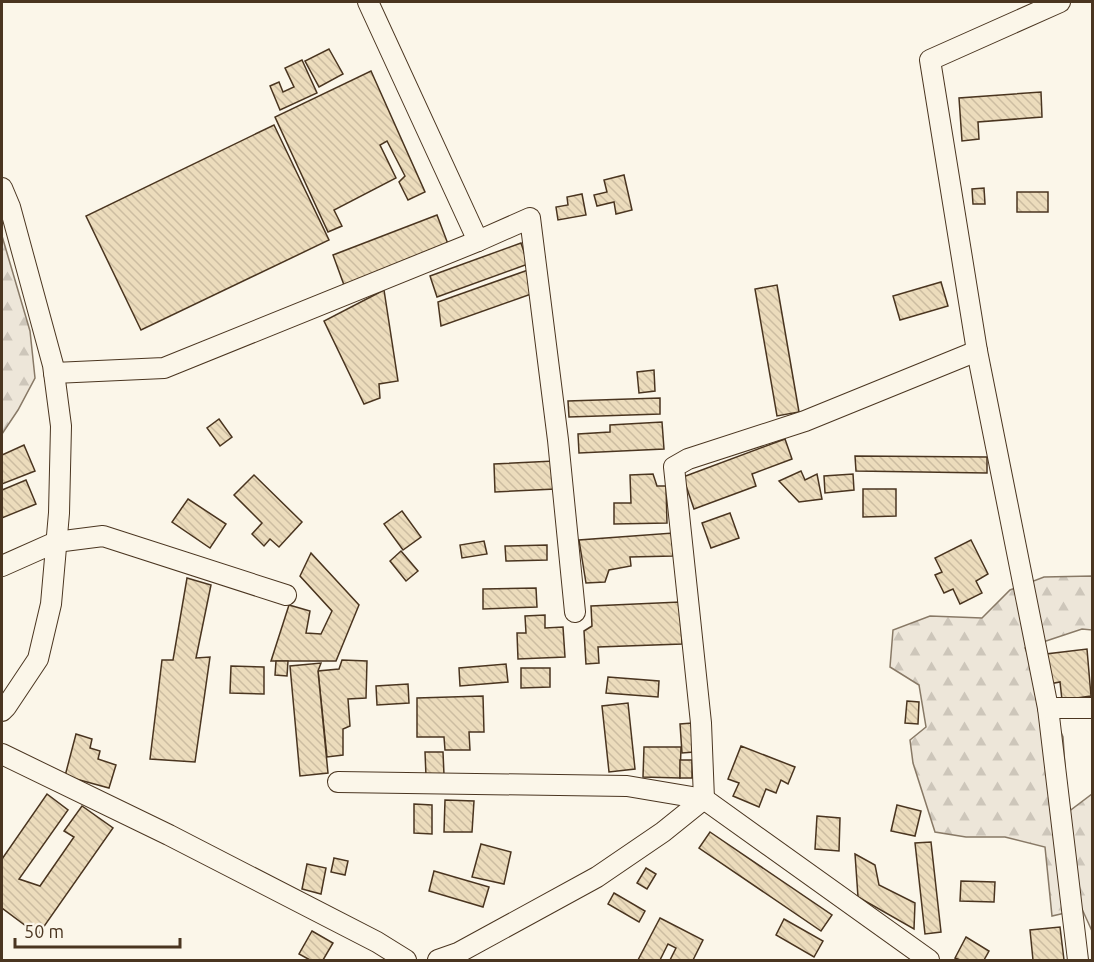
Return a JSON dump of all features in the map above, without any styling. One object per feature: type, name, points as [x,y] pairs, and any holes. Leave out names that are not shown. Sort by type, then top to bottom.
[{"type":"street","points":[[368,2],[478,241]]},
{"type":"street","points":[[1060,2],[930,60],[977,351],[1048,708],[1084,940],[1078,960]]},
{"type":"street","points":[[2,188],[10,207],[53,365],[61,426],[59,513],[51,604],[38,659],[2,711]]},
{"type":"street","points":[[54,373],[164,368],[530,218],[558,440],[575,612]]},
{"type":"street","points":[[704,799],[701,723],[674,467],[688,459],[805,422],[977,351]]},
{"type":"street","points":[[2,567],[56,542],[103,536],[286,595]]},
{"type":"street","points":[[1048,708],[1092,708]]},
{"type":"street","points":[[2,754],[169,835],[377,942],[406,960]]},
{"type":"street","points":[[338,782],[627,786],[704,799],[929,960]]},
{"type":"street","points":[[438,960],[458,953],[597,877],[663,832],[704,799]]},
{"type":"green space","points":[[2,236],[30,331],[35,378],[2,434]]},
{"type":"green space","points":[[1092,576],[1092,630],[1082,629],[1025,648],[1063,737],[1068,812],[1092,794],[1092,931],[1082,909],[1052,916],[1045,847],[1005,837],[966,837],[935,832],[913,763],[910,740],[926,727],[919,685],[890,667],[893,630],[930,616],[982,618],[1010,590],[1044,577]]},
{"type":"building","points":[[329,49],[343,74],[319,87],[305,61]]},
{"type":"building","points":[[302,60],[317,93],[280,110],[270,86],[279,82],[283,92],[294,87],[285,68]]},
{"type":"building","points":[[371,71],[425,192],[408,200],[399,182],[405,176],[387,141],[380,145],[396,178],[334,210],[342,226],[328,232],[275,117]]},
{"type":"building","points":[[1041,92],[1042,117],[978,122],[979,139],[962,141],[959,98]]},
{"type":"building","points":[[274,125],[329,240],[141,330],[86,216]]},
{"type":"building","points":[[624,175],[632,210],[616,214],[614,202],[597,206],[594,195],[607,192],[604,180]]},
{"type":"building","points":[[984,188],[985,204],[973,204],[972,189]]},
{"type":"building","points":[[1017,192],[1048,192],[1048,212],[1017,212]]},
{"type":"building","points":[[582,194],[586,215],[558,220],[556,207],[568,205],[567,197]]},
{"type":"building","points":[[437,215],[448,244],[344,285],[333,255]]},
{"type":"building","points":[[521,243],[528,264],[437,297],[430,276]]},
{"type":"building","points":[[528,270],[534,293],[441,326],[438,302]]},
{"type":"building","points":[[941,282],[948,306],[900,320],[893,296]]},
{"type":"building","points":[[777,285],[799,412],[777,416],[755,289]]},
{"type":"building","points":[[384,290],[398,381],[379,384],[380,398],[364,404],[324,321]]},
{"type":"building","points":[[654,370],[655,391],[639,393],[637,372]]},
{"type":"building","points":[[660,398],[660,414],[569,417],[568,401]]},
{"type":"building","points":[[219,419],[232,437],[220,446],[207,428]]},
{"type":"building","points":[[662,422],[664,449],[579,453],[578,434],[610,432],[610,425]]},
{"type":"building","points":[[785,439],[792,459],[752,474],[756,486],[694,509],[683,477]]},
{"type":"building","points":[[24,445],[35,471],[2,484],[2,455]]},
{"type":"building","points":[[855,456],[987,457],[987,473],[856,471]]},
{"type":"building","points":[[554,461],[555,489],[495,492],[494,464]]},
{"type":"building","points":[[801,471],[805,480],[817,474],[822,499],[799,502],[779,481]]},
{"type":"building","points":[[653,474],[657,486],[666,486],[667,523],[614,524],[614,503],[631,503],[630,475]]},
{"type":"building","points":[[853,474],[854,490],[825,493],[824,476]]},
{"type":"building","points":[[254,475],[302,522],[279,547],[270,539],[264,546],[252,534],[262,523],[234,495]]},
{"type":"building","points":[[26,480],[36,504],[2,518],[2,490]]},
{"type":"building","points":[[863,489],[896,489],[896,516],[863,517]]},
{"type":"building","points":[[188,499],[226,524],[210,548],[172,522]]},
{"type":"building","points":[[402,511],[421,537],[403,550],[384,524]]},
{"type":"building","points":[[730,513],[739,538],[711,548],[702,523]]},
{"type":"building","points":[[673,533],[673,556],[630,557],[631,566],[609,570],[605,582],[586,583],[579,540]]},
{"type":"building","points":[[971,540],[988,574],[976,581],[982,593],[960,604],[953,589],[944,593],[935,575],[942,572],[935,558]]},
{"type":"building","points":[[484,541],[487,554],[462,558],[460,545]]},
{"type":"building","points":[[547,545],[547,560],[506,561],[505,546]]},
{"type":"building","points":[[401,551],[418,571],[406,581],[390,561]]},
{"type":"building","points":[[311,553],[359,605],[336,661],[271,661],[289,605],[310,611],[306,633],[321,634],[332,611],[300,576]]},
{"type":"building","points":[[187,578],[211,585],[196,658],[210,657],[195,762],[150,759],[162,660],[173,660]]},
{"type":"building","points":[[536,588],[537,607],[483,609],[483,589]]},
{"type":"building","points":[[680,602],[682,644],[598,647],[599,663],[586,664],[584,631],[592,626],[591,606]]},
{"type":"building","points":[[545,615],[545,628],[563,627],[565,657],[518,659],[517,633],[526,633],[525,616]]},
{"type":"building","points":[[1087,649],[1091,696],[1062,700],[1060,682],[1049,684],[1046,654]]},
{"type":"building","points":[[342,660],[367,661],[366,698],[348,699],[350,726],[343,729],[343,755],[327,757],[318,671],[339,669]]},
{"type":"building","points":[[276,661],[288,661],[287,676],[275,675]]},
{"type":"building","points":[[321,663],[318,671],[328,773],[300,776],[290,666]]},
{"type":"building","points":[[506,664],[508,682],[460,686],[459,668]]},
{"type":"building","points":[[231,666],[264,667],[264,694],[230,693]]},
{"type":"building","points":[[521,668],[550,668],[550,687],[521,688]]},
{"type":"building","points":[[608,677],[659,681],[658,697],[606,693]]},
{"type":"building","points":[[408,684],[409,703],[377,705],[376,686]]},
{"type":"building","points":[[483,696],[484,732],[469,732],[470,750],[445,750],[444,737],[417,737],[417,698]]},
{"type":"building","points":[[907,701],[919,702],[918,724],[905,723]]},
{"type":"building","points":[[628,703],[635,769],[609,772],[602,706]]},
{"type":"building","points":[[692,723],[694,752],[682,753],[680,724]]},
{"type":"building","points":[[76,734],[92,739],[90,748],[100,751],[98,759],[116,765],[109,788],[65,776]]},
{"type":"building","points":[[741,746],[795,767],[788,784],[781,780],[776,793],[766,789],[759,807],[733,796],[739,783],[728,779]]},
{"type":"building","points":[[644,747],[681,747],[680,778],[643,777]]},
{"type":"building","points":[[425,752],[443,752],[444,775],[426,776]]},
{"type":"building","points":[[680,760],[692,760],[692,778],[680,778]]},
{"type":"building","points":[[47,794],[68,810],[19,879],[40,886],[74,837],[64,831],[82,806],[113,828],[38,935],[2,908],[2,859]]},
{"type":"building","points":[[445,800],[474,801],[472,832],[444,832]]},
{"type":"building","points":[[414,804],[432,805],[432,834],[414,833]]},
{"type":"building","points":[[897,805],[921,811],[915,836],[891,831]]},
{"type":"building","points":[[817,816],[840,818],[839,851],[815,849]]},
{"type":"building","points":[[710,832],[832,915],[821,931],[699,848]]},
{"type":"building","points":[[931,842],[941,932],[925,934],[915,843]]},
{"type":"building","points":[[481,844],[511,852],[504,884],[472,877]]},
{"type":"building","points":[[855,854],[875,865],[879,885],[915,903],[914,929],[858,897]]},
{"type":"building","points":[[334,858],[348,861],[345,875],[331,872]]},
{"type":"building","points":[[307,864],[326,868],[321,894],[302,889]]},
{"type":"building","points":[[646,868],[656,874],[647,889],[637,883]]},
{"type":"building","points":[[434,871],[489,887],[483,907],[429,891]]},
{"type":"building","points":[[961,881],[995,882],[994,902],[960,901]]},
{"type":"building","points":[[614,893],[645,911],[639,922],[608,904]]},
{"type":"building","points":[[660,918],[703,940],[693,960],[670,960],[676,948],[668,944],[660,960],[638,960]]},
{"type":"building","points":[[784,919],[823,941],[814,957],[776,935]]},
{"type":"building","points":[[1060,927],[1064,960],[1033,960],[1030,930]]},
{"type":"building","points":[[312,931],[333,943],[323,960],[310,960],[299,954]]},
{"type":"building","points":[[966,937],[989,951],[984,960],[955,958]]}]
